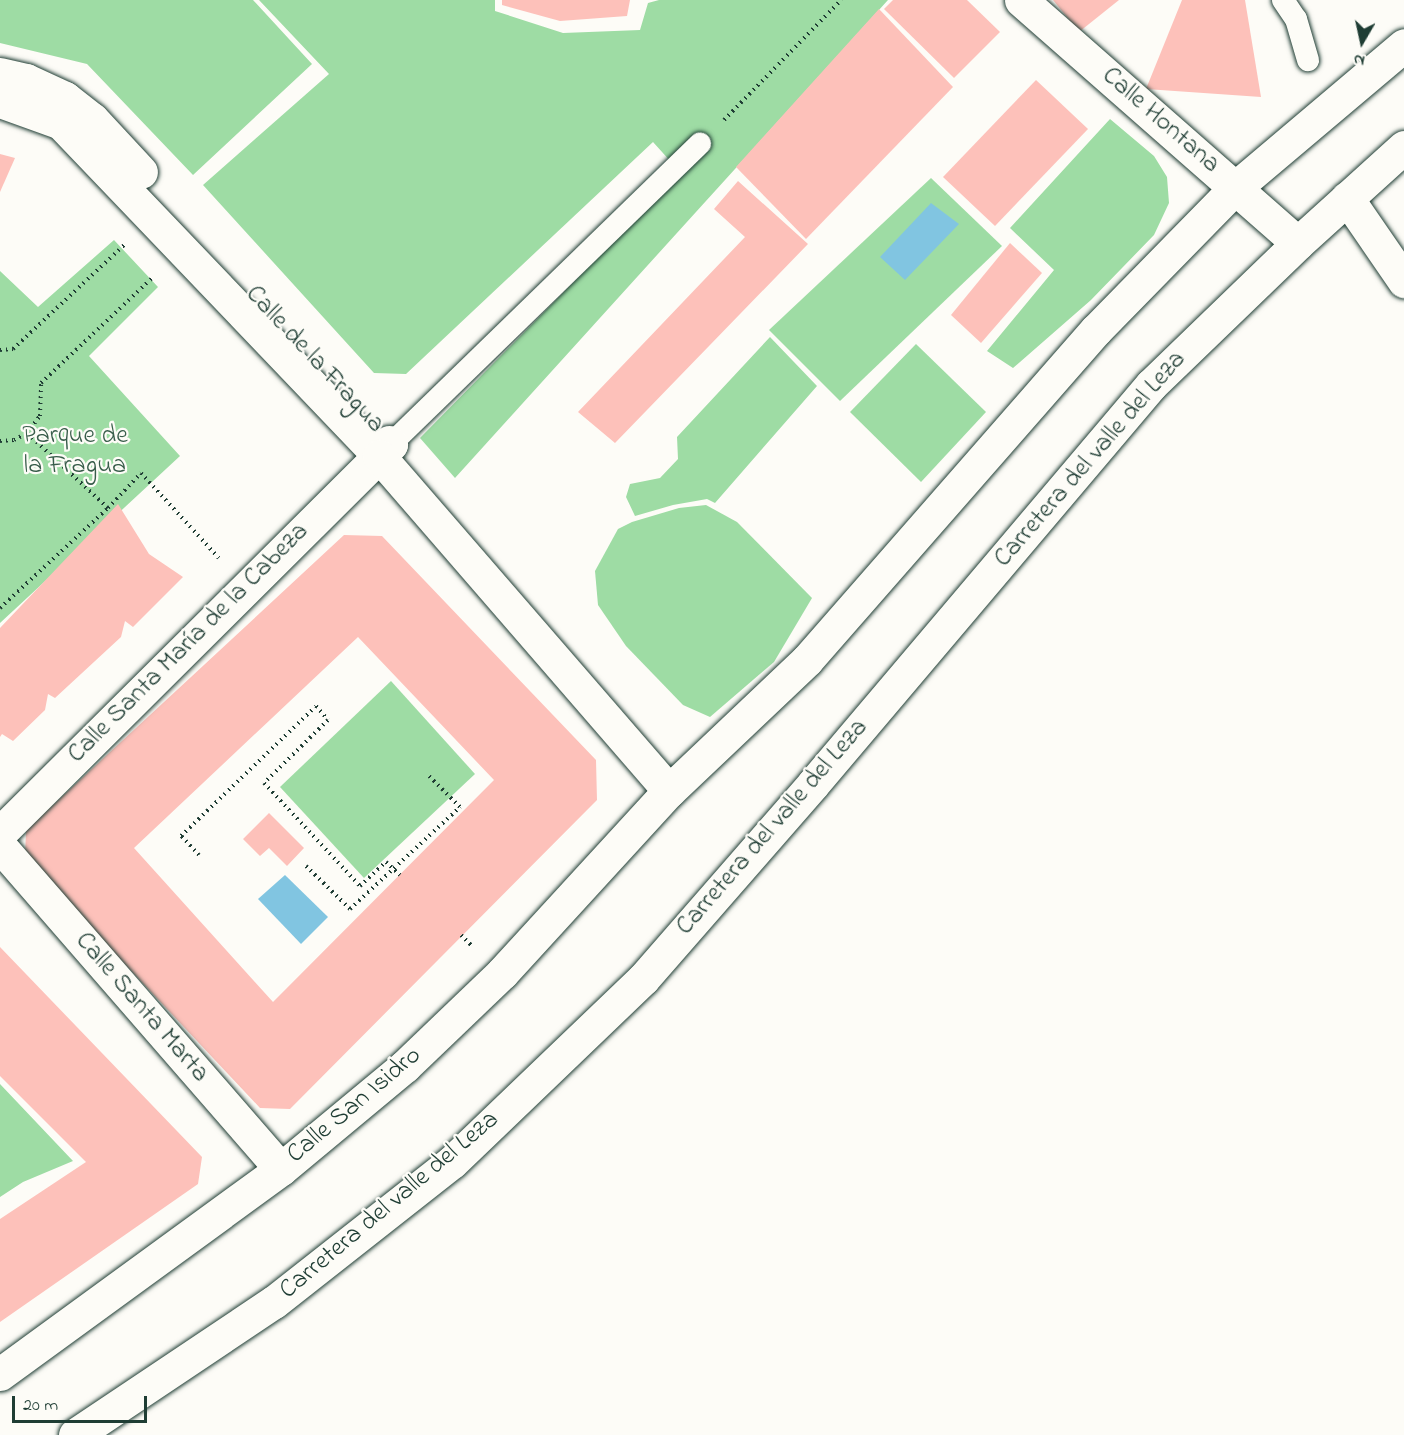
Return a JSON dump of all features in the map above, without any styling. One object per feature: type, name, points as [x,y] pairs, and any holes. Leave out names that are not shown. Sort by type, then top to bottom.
[{"type":"street","name":"Calle Hontana","points":[[1021,0],[1298,243]]},
{"type":"street","name":"Calle San Isidro","points":[[0,1374],[281,1169],[405,1066],[502,973],[669,791],[807,660],[1096,330],[1235,188],[1404,45]]},
{"type":"street","name":"Calle de la Fragua","points":[[0,74],[26,80],[65,98],[92,119],[385,450],[669,791]]},
{"type":"street","points":[[0,102],[61,123],[385,450]]},
{"type":"street","name":"Carretera del valle del Leza","points":[[75,1435],[274,1302],[452,1162],[635,987],[813,784],[1151,386],[1298,243],[1404,147]]},
{"type":"street","points":[[1347,198],[1404,281]]},
{"type":"street","name":"Calle Santa María de la Cabeza","points":[[0,833],[385,450]]},
{"type":"street","name":"Calle Santa Marta","points":[[0,846],[281,1169]]},
{"type":"lane","points":[[1283,0],[1296,19],[1308,60]]},
{"type":"lane","points":[[385,450],[700,144]]},
{"type":"path","points":[[700,144],[841,0]]},
{"type":"path","points":[[0,350],[13,350],[127,243]]},
{"type":"path","points":[[0,441],[14,440],[27,433],[40,416],[41,383],[156,274]]},
{"type":"path","points":[[27,433],[108,508]]},
{"type":"path","points":[[0,608],[108,508],[141,472],[220,559]]},
{"type":"path","points":[[199,855],[181,836],[316,706],[328,720],[264,783],[360,886],[386,862],[400,875]]},
{"type":"path","points":[[306,866],[350,909],[460,807],[429,776]]},
{"type":"green space","points":[[0,0],[253,0],[312,64],[193,175],[87,64],[0,43]]},
{"type":"green space","points":[[259,0],[495,0],[495,11],[563,33],[640,30],[648,3],[659,0],[888,0],[455,478],[420,438],[681,173],[653,142],[406,374],[374,373],[203,185],[329,74]]},
{"type":"green space","points":[[1110,119],[1154,156],[1167,177],[1169,203],[1154,235],[1091,300],[1013,368],[987,351],[1054,270],[1010,228]]},
{"type":"green space","points":[[931,178],[1002,246],[840,401],[769,330]]},
{"type":"green space","name":"Parque de la Fragua","points":[[114,240],[158,287],[89,356],[180,456],[0,623],[0,271],[38,307]]},
{"type":"green space","points":[[770,337],[817,386],[715,503],[707,499],[673,505],[635,516],[626,497],[630,484],[660,478],[678,459],[677,437]]},
{"type":"green space","points":[[916,344],[986,412],[921,482],[850,412]]},
{"type":"green space","points":[[706,505],[737,522],[812,598],[774,662],[710,717],[683,705],[626,646],[598,605],[595,571],[618,529],[632,522],[679,508]]},
{"type":"green space","points":[[391,681],[475,774],[364,878],[280,787]]},
{"type":"green space","points":[[0,1084],[73,1161],[23,1182],[0,1197]]},
{"type":"water","points":[[931,203],[959,224],[905,280],[880,257]]},
{"type":"water","points":[[285,875],[328,917],[301,944],[258,899]]},
{"type":"building","points":[[502,0],[630,0],[627,16],[560,21],[502,5]]},
{"type":"building","points":[[893,0],[967,0],[1000,32],[954,78],[884,9]]},
{"type":"building","points":[[1053,0],[1119,0],[1079,32]]},
{"type":"building","points":[[1182,0],[1245,0],[1261,97],[1146,89]]},
{"type":"building","points":[[879,9],[953,87],[806,239],[736,167]]},
{"type":"building","points":[[1036,80],[1088,129],[995,226],[943,177]]},
{"type":"building","points":[[0,154],[15,158],[0,192]]},
{"type":"building","points":[[738,181],[808,244],[615,443],[578,412],[745,237],[714,209]]},
{"type":"building","points":[[1010,243],[1042,273],[981,343],[951,315]]},
{"type":"building","points":[[118,504],[149,554],[183,577],[133,627],[125,621],[121,637],[55,698],[48,694],[45,710],[13,741],[2,734],[0,737],[0,628]]},
{"type":"building","points":[[344,535],[382,536],[596,760],[597,800],[290,1109],[260,1108],[25,858],[26,830]],"holes":[[[358,637],[494,780],[273,1002],[134,848]]]},
{"type":"building","points":[[269,813],[304,848],[287,866],[269,848],[260,856],[243,839]]},
{"type":"building","points":[[0,947],[202,1157],[198,1184],[0,1322],[0,1219],[86,1162],[0,1076]]}]
